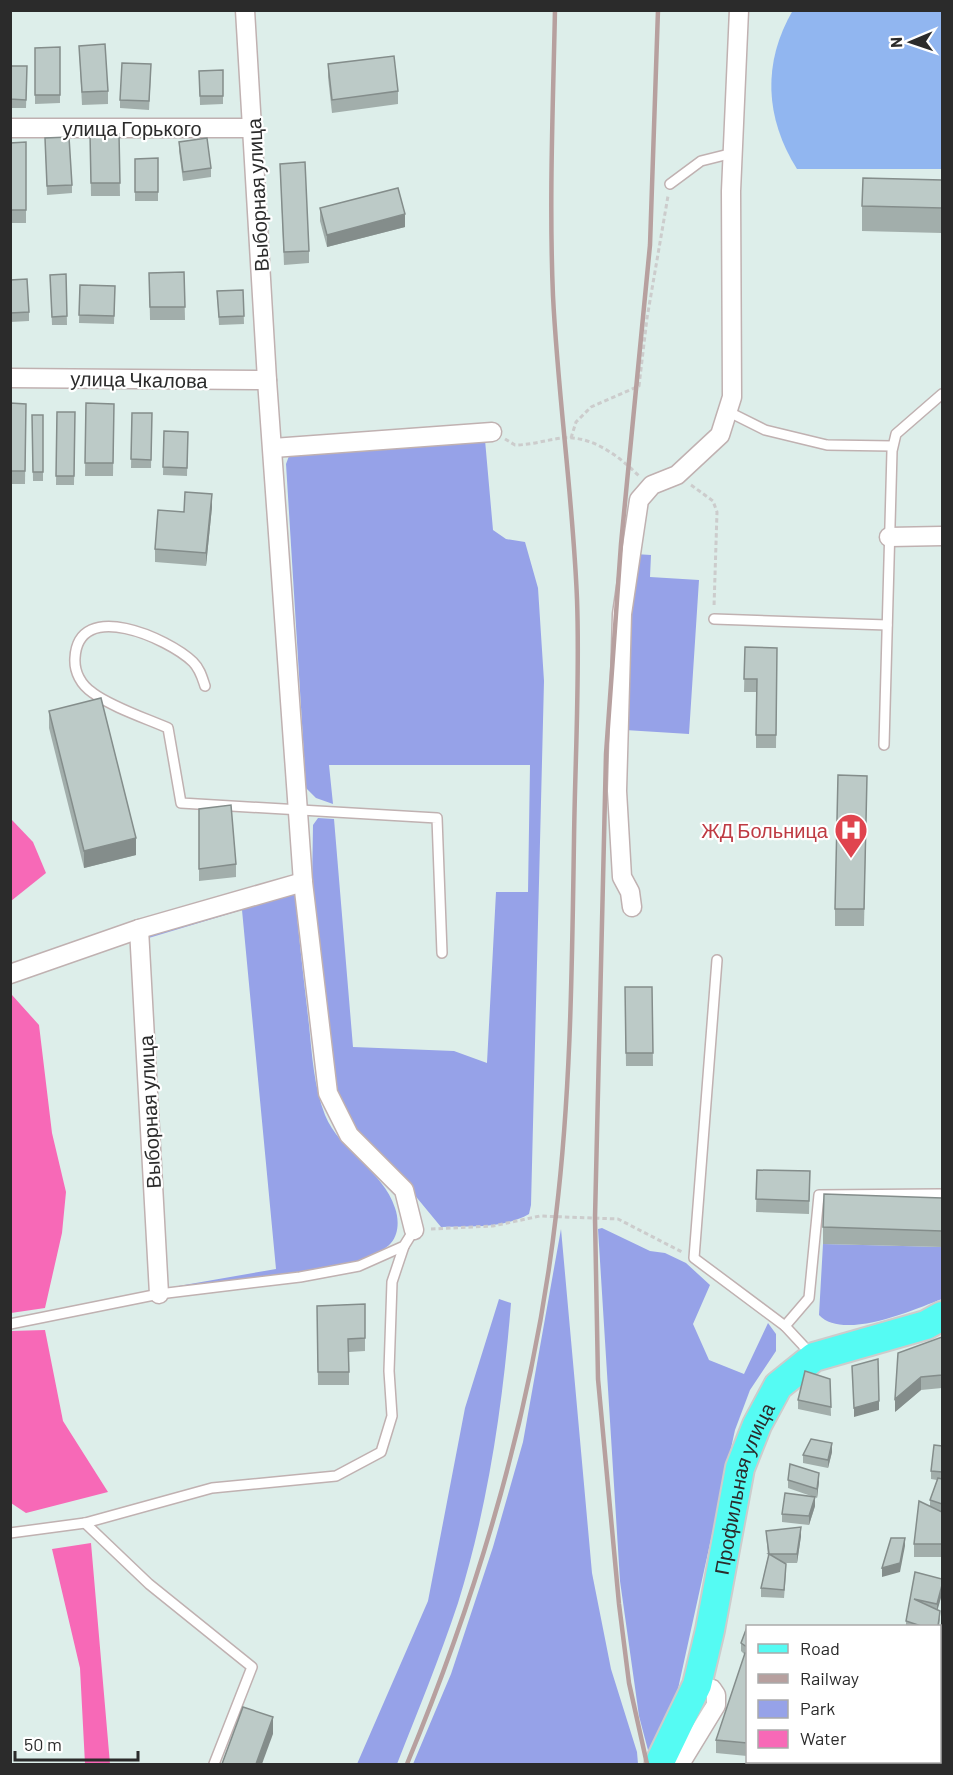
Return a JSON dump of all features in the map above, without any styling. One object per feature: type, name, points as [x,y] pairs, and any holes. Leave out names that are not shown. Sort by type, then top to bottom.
[{"type":"main road","name":"Профильная улица","points":[[659,1764],[697,1685],[710,1630],[740,1468],[778,1386],[814,1357],[926,1325],[942,1316]]},
{"type":"street","name":"Выборная улица","points":[[245,10],[254,128],[267,380],[303,882],[328,1093],[349,1135],[404,1190],[409,1238]]},
{"type":"street","points":[[632,907],[630,892],[622,880],[617,791],[622,614],[638,505],[649,486],[677,475],[720,435],[732,397],[733,153],[739,10]]},
{"type":"street","name":"улица Горького","points":[[10,128],[254,128]]},
{"type":"street","name":"улица Чкалова","points":[[10,378],[267,380]]},
{"type":"street","points":[[273,448],[492,432]]},
{"type":"street","points":[[889,537],[942,536]]},
{"type":"street","points":[[10,974],[139,930],[303,882]]},
{"type":"street","name":"Выборная улица","points":[[139,930],[159,1294]]},
{"type":"street","points":[[681,1764],[716,1705],[716,1695],[712,1689],[697,1685]]},
{"type":"lane","points":[[670,184],[701,161],[733,153]]},
{"type":"lane","points":[[884,745],[892,446],[896,434],[942,394]]},
{"type":"lane","points":[[729,412],[765,430],[827,445],[892,446]]},
{"type":"lane","points":[[714,619],[887,626]]},
{"type":"lane","points":[[205,686],[201,672],[182,654],[166,644],[115,626],[91,629],[82,635],[76,644],[75,662],[78,676],[94,694],[168,728],[181,803],[298,808],[437,818],[442,954]]},
{"type":"lane","points":[[717,960],[694,1258],[784,1326],[814,1357]]},
{"type":"lane","points":[[784,1326],[809,1298],[819,1195],[940,1194]]},
{"type":"lane","points":[[10,1324],[159,1294],[300,1277],[359,1266],[409,1238]]},
{"type":"lane","points":[[10,1533],[85,1523],[212,1488],[336,1476],[381,1452],[392,1416],[389,1371],[392,1282],[409,1238]]},
{"type":"lane","points":[[85,1523],[149,1584],[252,1667],[214,1764]]},
{"type":"path","points":[[571,438],[576,422],[591,407],[639,386],[647,318],[670,184]]},
{"type":"path","points":[[492,432],[515,445],[571,438],[589,442],[622,459],[649,486]]},
{"type":"path","points":[[677,475],[716,506],[714,619]]},
{"type":"path","points":[[409,1238],[493,1226],[540,1216],[618,1219],[694,1258]]},
{"type":"green space","points":[[485,440],[493,530],[506,539],[525,542],[538,588],[544,681],[531,1205],[529,1214],[508,1222],[486,1226],[441,1227],[408,1187],[355,1138],[335,1102],[312,887],[313,825],[318,818],[334,819],[353,1047],[454,1051],[487,1063],[496,892],[528,892],[530,765],[329,765],[333,804],[316,798],[306,788],[286,464],[289,456]]},
{"type":"green space","points":[[635,554],[651,555],[650,577],[699,580],[689,734],[625,730]]},
{"type":"green space","points":[[292,893],[295,895],[312,1059],[321,1104],[332,1128],[372,1172],[389,1195],[397,1217],[396,1235],[391,1243],[375,1254],[320,1270],[286,1276],[167,1288],[276,1269],[242,910],[142,940],[143,936]]},
{"type":"green space","points":[[602,1228],[650,1251],[665,1253],[686,1263],[710,1285],[693,1324],[709,1360],[744,1374],[768,1323],[776,1334],[776,1351],[750,1390],[735,1430],[676,1698],[649,1754],[639,1716],[620,1581],[598,1229]]},
{"type":"green space","points":[[561,1229],[592,1573],[611,1669],[637,1752],[638,1764],[413,1764],[451,1674],[493,1547],[523,1442]]},
{"type":"green space","points":[[823,1244],[942,1247],[942,1299],[879,1321],[844,1325],[830,1322],[819,1315]]},
{"type":"green space","points":[[499,1299],[511,1303],[504,1379],[486,1492],[469,1567],[436,1664],[397,1764],[357,1764],[428,1601],[465,1408]]},
{"type":"shaded area","points":[[793,10],[942,11],[942,169],[797,169],[786,150],[779,130],[773,110],[771,90],[776,50]]},
{"type":"water","points":[[11,819],[33,842],[46,873],[11,901]]},
{"type":"water","points":[[12,995],[39,1025],[52,1133],[66,1192],[62,1233],[45,1308],[11,1313]]},
{"type":"water","points":[[45,1330],[63,1421],[108,1492],[26,1513],[11,1503],[11,1331]]},
{"type":"water","points":[[91,1543],[110,1764],[85,1764],[80,1668],[52,1549]]},
{"type":"building","points":[[105,44],[108,91],[82,92],[79,46]]},
{"type":"building","points":[[60,47],[60,95],[35,95],[35,48]]},
{"type":"building","points":[[394,56],[398,91],[332,100],[328,64]]},
{"type":"building","points":[[122,63],[151,64],[149,101],[120,100]]},
{"type":"building","points":[[10,66],[27,66],[26,100],[10,99]]},
{"type":"building","points":[[223,70],[223,96],[200,96],[199,71]]},
{"type":"building","points":[[90,134],[119,134],[120,183],[91,183]]},
{"type":"building","points":[[69,137],[72,185],[47,186],[45,138]]},
{"type":"building","points":[[207,138],[211,168],[183,172],[179,142]]},
{"type":"building","points":[[26,142],[26,210],[10,210],[10,143]]},
{"type":"building","points":[[158,158],[158,192],[135,192],[135,159]]},
{"type":"building","points":[[305,162],[309,251],[284,252],[280,164]]},
{"type":"building","points":[[863,178],[942,180],[942,208],[862,206]]},
{"type":"building","points":[[398,188],[405,214],[327,235],[320,208]]},
{"type":"building","points":[[184,272],[185,307],[150,307],[149,273]]},
{"type":"building","points":[[66,274],[67,316],[52,317],[50,275]]},
{"type":"building","points":[[27,279],[29,312],[10,313],[10,280]]},
{"type":"building","points":[[80,285],[115,286],[114,316],[79,315]]},
{"type":"building","points":[[243,290],[244,316],[219,317],[217,291]]},
{"type":"building","points":[[10,403],[26,404],[25,471],[10,471]]},
{"type":"building","points":[[86,403],[114,404],[113,463],[85,463]]},
{"type":"building","points":[[57,412],[75,412],[74,476],[56,476]]},
{"type":"building","points":[[132,413],[152,413],[151,460],[131,459]]},
{"type":"building","points":[[32,415],[43,415],[43,472],[33,472]]},
{"type":"building","points":[[164,431],[188,432],[187,468],[163,467]]},
{"type":"building","points":[[185,492],[212,494],[206,553],[155,549],[158,510],[184,512]]},
{"type":"building","points":[[745,647],[777,648],[776,735],[756,735],[757,679],[744,679]]},
{"type":"building","points":[[101,698],[136,838],[84,851],[49,711]]},
{"type":"building","name":"ЖД Больница","points":[[838,775],[867,776],[864,909],[835,909]]},
{"type":"building","points":[[231,805],[236,864],[199,869],[199,809]]},
{"type":"building","points":[[625,987],[652,987],[653,1053],[626,1053]]},
{"type":"building","points":[[757,1170],[810,1171],[809,1201],[756,1199]]},
{"type":"building","points":[[824,1194],[942,1198],[942,1231],[823,1227]]},
{"type":"building","points":[[365,1304],[365,1338],[348,1339],[349,1372],[318,1372],[317,1306]]},
{"type":"building","points":[[942,1337],[942,1375],[921,1377],[895,1399],[898,1353]]},
{"type":"building","points":[[878,1359],[879,1401],[854,1408],[852,1366]]},
{"type":"building","points":[[805,1371],[830,1379],[831,1407],[798,1400]]},
{"type":"building","points":[[811,1439],[832,1443],[828,1460],[803,1455]]},
{"type":"building","points":[[934,1445],[942,1446],[942,1472],[931,1471]]},
{"type":"building","points":[[790,1464],[819,1473],[817,1489],[788,1480]]},
{"type":"building","points":[[938,1478],[942,1479],[942,1504],[930,1500]]},
{"type":"building","points":[[785,1493],[815,1497],[809,1516],[782,1514]]},
{"type":"building","points":[[919,1501],[942,1512],[942,1544],[914,1544]]},
{"type":"building","points":[[801,1527],[797,1554],[769,1554],[766,1531]]},
{"type":"building","points":[[891,1538],[905,1538],[900,1563],[882,1568]]},
{"type":"building","points":[[769,1554],[786,1564],[784,1590],[761,1588]]},
{"type":"building","points":[[915,1572],[942,1579],[937,1604],[914,1599],[940,1611],[938,1625],[918,1625],[906,1621]]},
{"type":"building","points":[[746,1630],[746,1646],[741,1643]]},
{"type":"building","points":[[745,1653],[746,1743],[716,1740]]},
{"type":"building","points":[[243,1707],[273,1717],[256,1764],[222,1764]]},
{"type":"railway","points":[[407,1764],[458,1631],[501,1495],[518,1426],[534,1356],[546,1286],[556,1215],[565,1121],[570,1028],[578,659],[575,561],[553,296],[551,189],[555,10]]},
{"type":"railway","points":[[647,1764],[629,1683],[619,1604],[598,1379],[595,1218],[606,754],[621,544],[650,245],[658,10]]},
{"type":"place","name":"ЖД Больница","points":[[851,859]]}]
